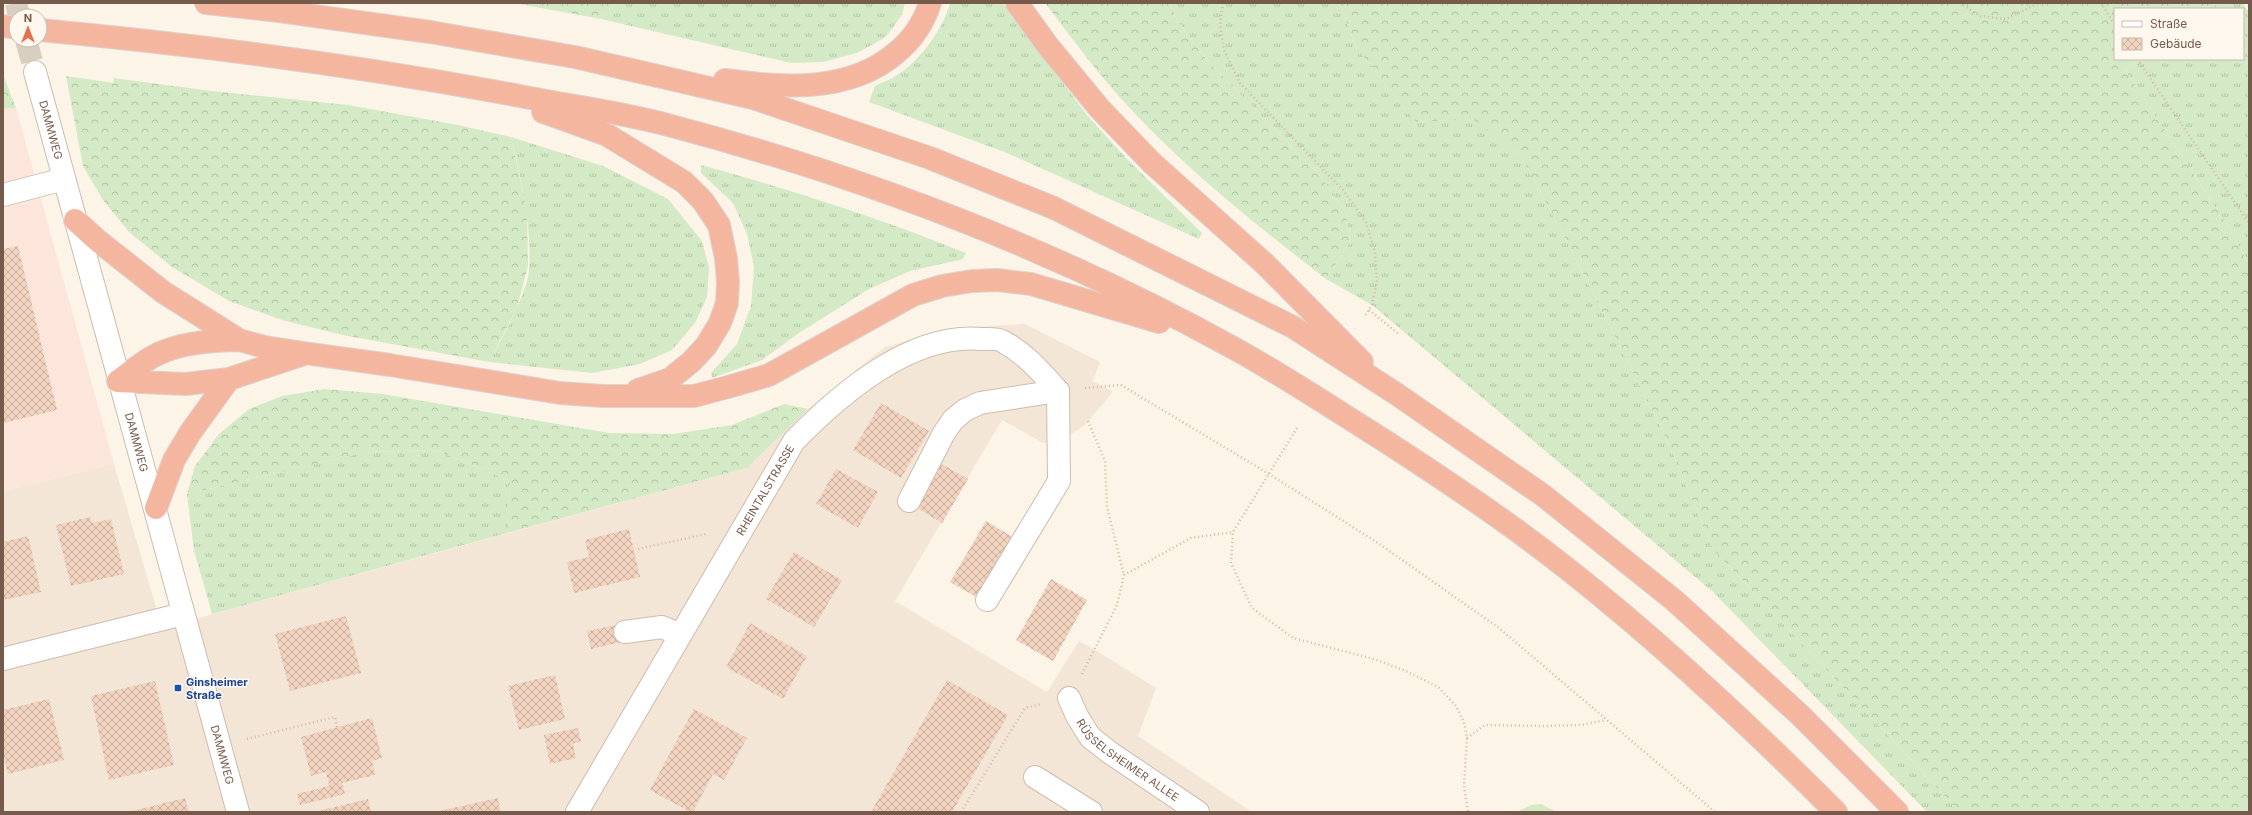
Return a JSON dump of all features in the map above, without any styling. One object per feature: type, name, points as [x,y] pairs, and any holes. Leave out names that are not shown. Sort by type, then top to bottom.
[{"type":"highway","points":[[206,3],[279,11],[430,32],[613,65],[744,82],[783,85],[838,81],[859,76],[883,64],[903,47],[916,32],[927,14],[930,3]]},
{"type":"highway","points":[[1017,3],[1048,46],[1100,109],[1152,163],[1265,264],[1387,388]]},
{"type":"highway","points":[[48,30],[262,55],[484,90],[664,124],[880,190],[991,233],[1099,280],[1243,353],[1446,480],[1543,550],[1639,628],[1751,730],[1836,812]]},
{"type":"highway","points":[[613,65],[753,98],[930,158],[1054,208],[1293,327],[1387,388],[1544,496],[1652,582],[1800,715],[1897,812]]},
{"type":"highway","points":[[484,90],[607,135],[684,182],[703,201],[719,225],[728,282],[727,303],[720,323],[706,346],[691,362],[670,379],[625,396]]},
{"type":"highway","points":[[76,220],[97,240],[163,292],[239,340]]},
{"type":"highway","points":[[118,381],[152,357],[171,349],[210,341],[239,340],[265,347],[304,354],[390,365],[560,393],[625,396],[694,396],[769,375],[913,295],[942,286],[972,281],[997,280],[1031,284],[1145,317],[1243,353]]},
{"type":"highway","points":[[118,381],[186,384],[229,379],[304,354]]},
{"type":"highway","points":[[156,508],[174,460],[190,433],[229,379]]},
{"type":"street","name":"DAMMWEG","points":[[35,72],[76,220],[118,381],[156,508],[183,614],[238,812]]},
{"type":"street","points":[[3,195],[64,179]]},
{"type":"street","name":"RHEINTALSTRASSE","points":[[578,812],[794,441],[820,415],[888,364],[923,348],[966,338],[1000,340],[1034,363],[1058,391]]},
{"type":"street","points":[[909,501],[944,433],[954,420],[966,410],[980,403],[1058,391],[1059,481],[987,600]]},
{"type":"street","points":[[3,659],[183,614]]},
{"type":"street","points":[[625,632],[662,627],[680,635]]},
{"type":"street","name":"RÜSSELSHEIMER ALLEE","points":[[1069,698],[1077,716],[1090,736],[1198,812]]},
{"type":"street","points":[[1035,777],[1091,812]]},
{"type":"path","points":[[1223,3],[1220,24],[1224,50],[1240,83],[1343,190],[1366,222],[1375,253],[1377,282],[1372,305],[1364,317]]},
{"type":"path","points":[[1960,3],[1980,16],[2006,19],[2040,3]]},
{"type":"path","points":[[2101,3],[2114,23]]},
{"type":"path","points":[[2138,60],[2180,125],[2249,223]]},
{"type":"path","points":[[1369,310],[1400,335]]},
{"type":"path","points":[[1058,391],[1121,385],[1269,474],[1378,543],[1499,628],[1715,812]]},
{"type":"path","points":[[961,812],[1025,708],[1069,698],[1117,605],[1124,575],[1107,507],[1105,461],[1088,422],[1058,391]]},
{"type":"path","points":[[1298,428],[1233,532],[1231,563],[1252,608],[1293,638],[1374,660],[1408,672],[1438,687],[1456,706],[1464,722],[1467,738],[1464,786],[1468,812]]},
{"type":"path","points":[[1124,575],[1191,538],[1233,532]]},
{"type":"path","points":[[638,549],[710,533]]},
{"type":"path","points":[[241,740],[335,717],[337,727]]},
{"type":"path","points":[[1467,738],[1485,725],[1566,725],[1606,720]]},
{"type":"shaded area","points":[[16,108],[114,464],[3,491],[3,109]]},
{"type":"shaded area","points":[[1025,324],[1100,362],[1093,381],[1113,392],[1085,425],[1065,438],[1043,443],[1002,420],[895,601],[1047,692],[1079,641],[1100,653],[1156,688],[1138,736],[1252,812],[3,812],[3,491],[114,464],[162,628],[747,468],[808,409],[885,347],[955,328]]},
{"type":"green space","points":[[514,3],[616,3],[601,19]]},
{"type":"green space","points":[[616,3],[905,3],[902,15],[886,37],[857,53],[823,62],[791,63],[601,19]]},
{"type":"green space","points":[[950,3],[1003,3],[1087,115],[1126,158],[1202,233],[1199,239],[1007,153],[869,102],[875,86],[895,77],[914,62],[930,44],[947,13]]},
{"type":"green space","points":[[1045,3],[1170,3],[1177,20],[1207,60],[1322,178],[1346,213],[1350,242],[1326,279],[1206,182],[1150,129],[1099,73]]},
{"type":"green space","points":[[1170,3],[1340,3],[1356,47],[1416,122],[1473,118],[1521,156],[1572,251],[1667,440],[1713,549],[1960,812],[1927,812],[1713,592],[1372,305],[1326,279],[1350,242],[1346,213],[1322,178],[1207,60],[1177,20]]},
{"type":"green space","points":[[1340,3],[2219,3],[2212,8],[2114,8],[2114,60],[2139,60],[2125,70],[2226,223],[2249,264],[2249,812],[1960,812],[1713,549],[1667,440],[1572,251],[1521,156],[1473,119],[1416,122],[1356,47]]},
{"type":"green space","points":[[2219,3],[2242,3],[2249,12],[2249,264],[2226,223],[2125,70],[2139,60],[2244,60],[2244,8],[2212,8]]},
{"type":"green space","points":[[3,74],[16,108],[3,109]]},
{"type":"green space","points":[[66,76],[114,83],[113,78],[212,91],[348,105],[458,125],[511,137],[527,212],[528,266],[517,308],[489,362],[343,335],[285,321],[229,301],[172,267],[129,232],[103,200],[83,166]]},
{"type":"green space","points":[[511,137],[603,166],[668,199],[702,241],[709,268],[707,297],[695,323],[672,350],[640,364],[592,373],[489,362],[519,304],[529,270],[529,236],[525,203]]},
{"type":"green space","points":[[701,165],[769,184],[835,205],[966,253],[963,259],[910,271],[869,289],[799,333],[762,360],[712,378],[711,373],[737,344],[751,306],[754,267],[747,234],[733,203],[701,173]]},
{"type":"green space","points":[[325,389],[383,394],[609,433],[673,434],[732,425],[784,404],[808,409],[747,468],[507,533],[510,481],[436,450],[367,452],[187,494],[195,466],[219,434],[249,409],[282,396]]},
{"type":"green space","points":[[436,450],[510,481],[507,533],[212,614],[194,550],[187,494],[366,452]]},
{"type":"green space","points":[[1541,804],[1557,812],[1517,812],[1531,805]]},
{"type":"building","points":[[18,246],[57,410],[3,423],[3,249]]},
{"type":"building","points":[[881,403],[929,431],[901,478],[853,450]]},
{"type":"building","points":[[940,463],[968,479],[942,523],[914,506]]},
{"type":"building","points":[[836,469],[878,492],[858,528],[816,504]]},
{"type":"building","points":[[90,517],[92,523],[111,519],[124,574],[71,586],[56,525]]},
{"type":"building","points":[[986,521],[1016,539],[980,599],[950,582]]},
{"type":"building","points":[[629,529],[640,577],[574,593],[567,562],[589,557],[585,540]]},
{"type":"building","points":[[28,536],[41,592],[3,600],[3,542]]},
{"type":"building","points":[[794,552],[842,580],[814,627],[766,599]]},
{"type":"building","points":[[1051,579],[1087,600],[1053,661],[1016,640]]},
{"type":"building","points":[[346,616],[361,673],[290,691],[275,634]]},
{"type":"building","points":[[750,623],[807,656],[783,699],[726,667]]},
{"type":"building","points":[[617,625],[621,642],[591,649],[587,631]]},
{"type":"building","points":[[555,675],[565,719],[519,730],[508,686]]},
{"type":"building","points":[[947,680],[1008,715],[952,812],[871,812]]},
{"type":"building","points":[[155,681],[174,765],[109,780],[91,696]]},
{"type":"building","points":[[49,699],[64,760],[8,774],[3,753],[3,710]]},
{"type":"building","points":[[694,709],[747,738],[724,780],[713,774],[693,812],[690,812],[650,790]]},
{"type":"building","points":[[372,718],[382,758],[372,761],[375,775],[342,783],[345,794],[300,805],[297,794],[329,786],[326,772],[311,776],[301,737]]},
{"type":"building","points":[[578,728],[581,741],[573,744],[576,758],[550,764],[544,735]]},
{"type":"building","points":[[185,798],[189,812],[132,812],[132,811]]},
{"type":"building","points":[[498,798],[501,812],[439,812],[439,811]]},
{"type":"building","points":[[368,799],[371,812],[318,812],[318,811]]},
{"type":"tunnel","points":[[16,3],[17,8]]},
{"type":"tunnel","points":[[28,48],[35,72]]},
{"type":"place","name":"Ginsheimer Straße","points":[[178,688]]}]
